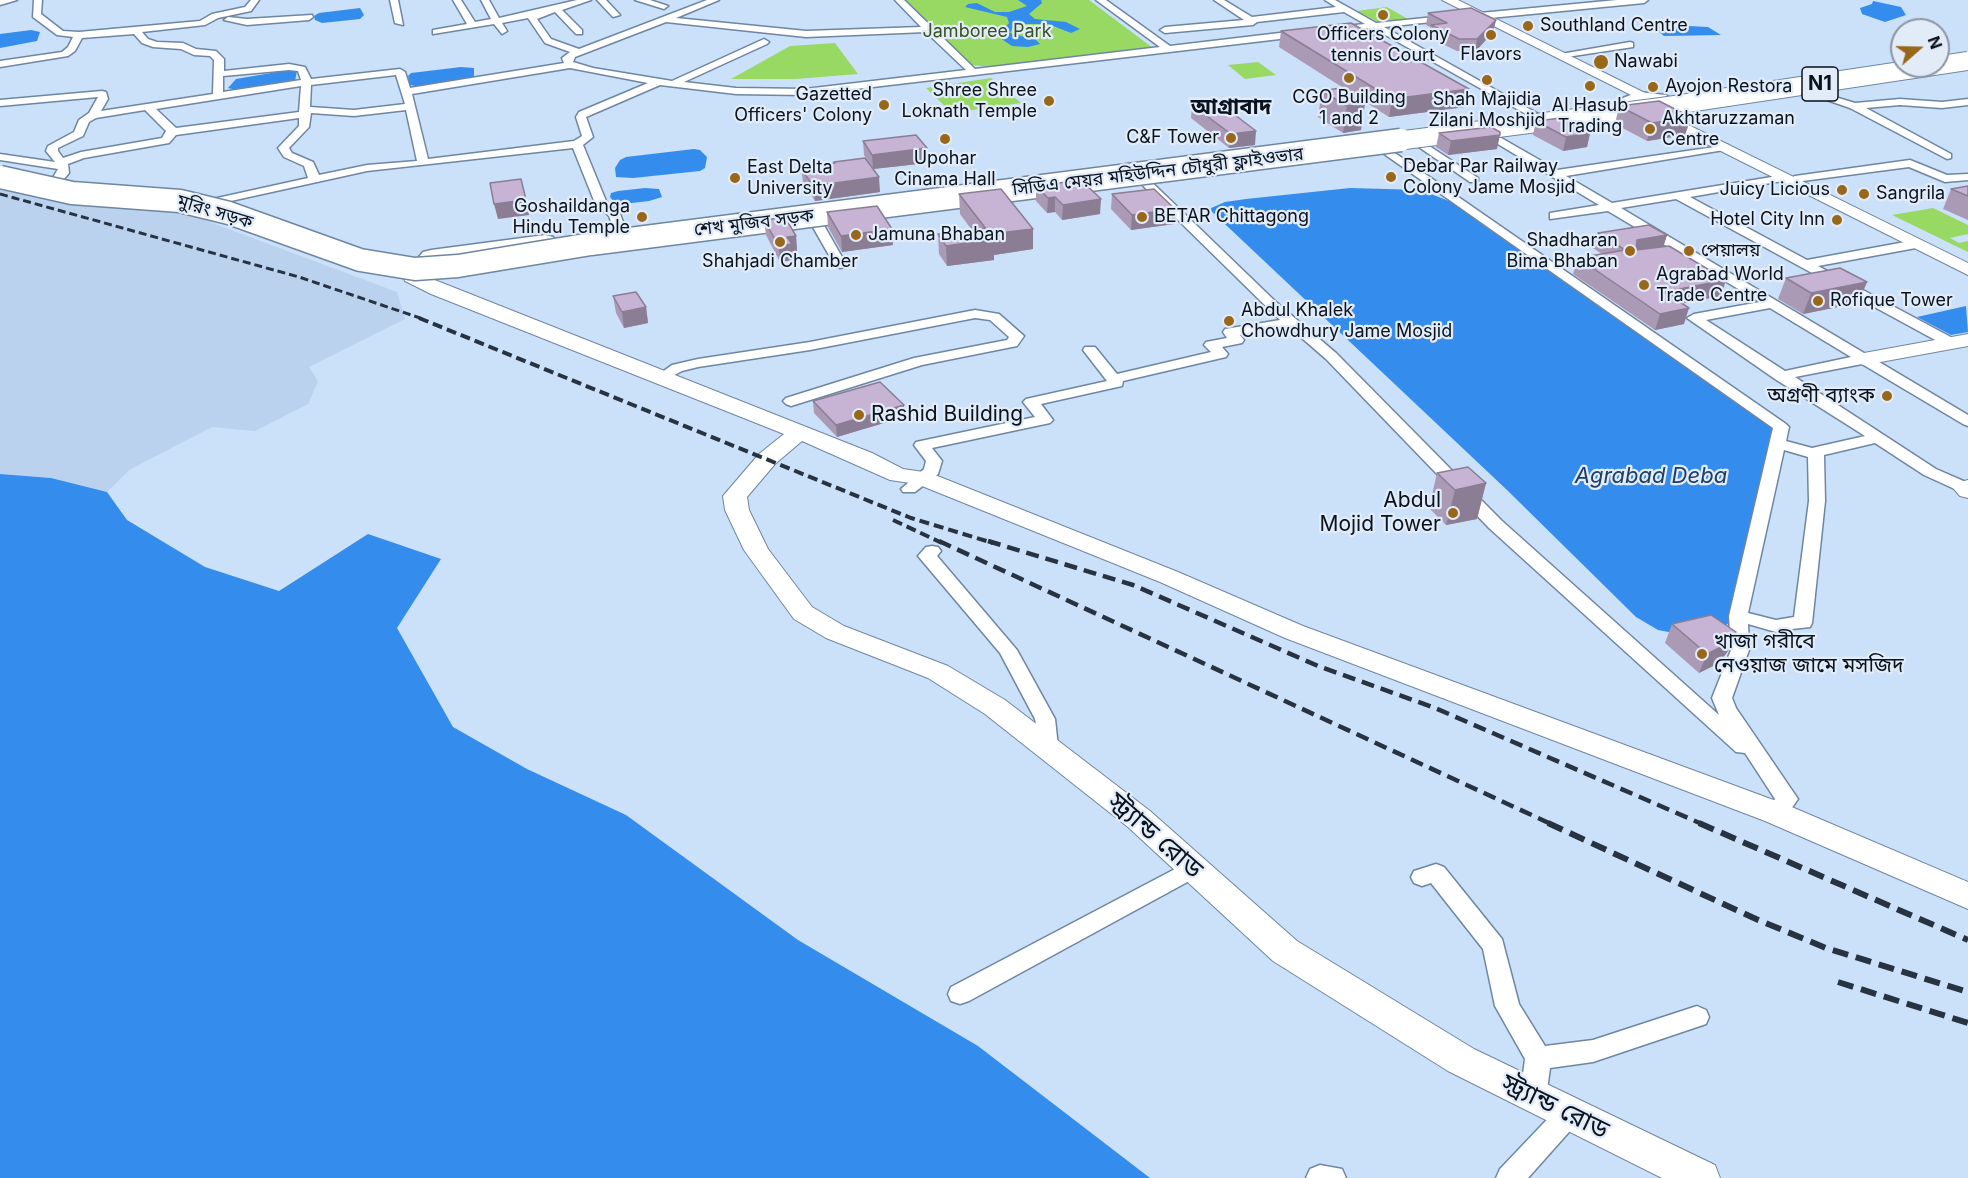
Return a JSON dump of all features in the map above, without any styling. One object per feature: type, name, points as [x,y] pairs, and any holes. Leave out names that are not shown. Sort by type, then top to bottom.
[{"type":"highway","points":[[1950,59],[1968,55]]},
{"type":"highway","name":"শেখ মুজিব সড়ক","points":[[434,262],[812,215],[1537,116],[1798,87],[1968,62]]},
{"type":"highway","name":"সিডিএ মেয়র মহিউদ্দিন চৌধুরী ফ্লাইওভার","points":[[0,177],[72,193],[180,201],[229,213],[360,260],[415,269],[458,266],[602,243],[1661,107],[1968,62]]},
{"type":"highway","name":"শেখ মুজিব সড়ক","points":[[434,262],[621,232],[1482,130],[1652,102],[1890,68]]},
{"type":"highway","points":[[0,169],[65,186],[143,190],[210,199],[289,225],[349,249],[378,257],[411,262],[450,262],[530,248],[1693,99],[1890,70]]},
{"type":"highway","name":"মুরিং সড়ক","points":[[0,177],[46,188],[141,195],[203,205],[356,262],[388,268],[392,275],[412,277]]},
{"type":"highway","points":[[388,268],[403,258],[434,262]]},
{"type":"highway","points":[[412,277],[434,262]]},
{"type":"main road","points":[[1439,0],[1560,55],[1968,270]]},
{"type":"main road","points":[[1448,0],[1652,102],[1724,147],[1968,263]]},
{"type":"main road","points":[[412,277],[864,458],[910,481],[1478,716],[1781,830],[1968,911]]},
{"type":"main road","points":[[1864,359],[1963,346]]},
{"type":"main road","name":"স্ট্র্যান্ড রোড","points":[[799,433],[767,459],[735,496],[737,510],[756,550],[803,613],[835,632],[938,672],[995,707],[1138,819],[1285,951],[1461,1060],[1568,1115],[1701,1178]]},
{"type":"main road","points":[[910,481],[1169,577],[1304,636],[1776,813],[1968,896]]},
{"type":"street","points":[[0,2],[13,0]]},
{"type":"street","points":[[38,0],[36,15],[60,33],[79,35],[206,22],[309,17]]},
{"type":"street","points":[[206,22],[215,16],[248,9],[255,0]]},
{"type":"street","points":[[394,0],[400,23]]},
{"type":"street","points":[[456,0],[473,26]]},
{"type":"street","points":[[485,0],[503,33]]},
{"type":"street","points":[[436,32],[537,14],[556,9],[566,2],[586,0]]},
{"type":"street","points":[[601,0],[616,15]]},
{"type":"street","points":[[639,0],[664,6]]},
{"type":"street","points":[[570,65],[567,58],[578,52],[715,0]]},
{"type":"street","points":[[899,0],[973,72]]},
{"type":"street","points":[[1100,0],[1167,48]]},
{"type":"street","points":[[1218,0],[1275,36]]},
{"type":"street","points":[[1329,0],[1537,116]]},
{"type":"street","points":[[407,92],[570,65],[673,84],[735,91],[805,92],[1275,36],[1644,0]]},
{"type":"street","points":[[556,9],[579,32]]},
{"type":"street","points":[[1165,30],[1346,9]]},
{"type":"street","points":[[537,14],[532,19],[548,41],[578,52]]},
{"type":"street","points":[[666,20],[806,34],[928,28]]},
{"type":"street","points":[[131,30],[140,33],[145,41],[156,45],[183,46],[194,52],[213,53],[219,59],[218,96]]},
{"type":"street","points":[[0,64],[65,54],[72,49],[79,35]]},
{"type":"street","points":[[673,84],[764,42]]},
{"type":"street","points":[[1560,55],[1630,45]]},
{"type":"street","points":[[218,74],[297,67],[304,71],[306,112],[304,127],[282,148],[288,155],[309,164],[314,179]]},
{"type":"street","points":[[46,188],[55,183],[63,173],[62,164],[52,151],[53,146],[79,134],[84,120],[93,115],[305,83],[400,72],[411,106],[423,163]]},
{"type":"street","points":[[203,205],[367,168],[577,144],[588,138],[581,117],[583,114],[658,82]]},
{"type":"street","points":[[1798,87],[1854,106],[1947,156]]},
{"type":"street","points":[[0,103],[102,94],[103,99],[93,115]]},
{"type":"street","points":[[1854,106],[1899,102],[1942,105],[1968,102]]},
{"type":"street","points":[[172,132],[306,112],[354,113],[411,106]]},
{"type":"street","points":[[0,157],[43,165],[62,164],[81,154],[158,143],[170,137],[172,132],[169,125],[148,107]]},
{"type":"street","points":[[1482,130],[1968,421]]},
{"type":"street","points":[[1414,139],[1474,180]]},
{"type":"street","points":[[577,144],[601,203],[614,214],[621,232]]},
{"type":"street","points":[[1375,144],[1781,427],[1738,616],[1740,650],[1722,698],[1726,709],[1787,799],[1776,813]]},
{"type":"street","points":[[1555,174],[1724,147]]},
{"type":"street","points":[[1554,216],[1790,178],[1911,163],[1945,178],[1968,177]]},
{"type":"street","points":[[1135,172],[1290,321],[1331,356],[1494,524],[1761,763]]},
{"type":"street","points":[[1678,196],[1963,346]]},
{"type":"street","points":[[812,215],[840,264]]},
{"type":"street","points":[[1806,264],[1916,244]]},
{"type":"street","points":[[1667,256],[1687,252]]},
{"type":"street","points":[[1772,304],[1694,318],[1930,472],[1967,489]]},
{"type":"street","points":[[661,378],[677,368],[698,363],[810,346],[975,314],[994,317],[1017,336],[1012,343],[919,361],[791,401]]},
{"type":"street","points":[[1113,379],[1221,354],[1211,345],[1237,340],[1230,332],[1290,321]]},
{"type":"street","points":[[910,481],[932,471],[934,461],[922,445],[1045,420],[1031,402],[1117,383],[1090,350]]},
{"type":"street","points":[[1780,376],[1864,359]]},
{"type":"street","points":[[1738,616],[1783,628],[1784,622],[1803,623],[1817,501],[1816,454],[1819,450],[1876,438]]},
{"type":"street","points":[[1778,444],[1816,454]]},
{"type":"street","points":[[932,550],[927,556],[1008,651],[1045,719],[1048,747]]},
{"type":"street","points":[[960,994],[1194,868]]},
{"type":"street","points":[[1422,878],[1436,873],[1494,946],[1507,1006],[1538,1059],[1533,1097]]},
{"type":"street","points":[[1538,1059],[1593,1050],[1697,1017]]},
{"type":"street","points":[[1510,1178],[1568,1115]]},
{"type":"street","points":[[1320,1178],[1332,1178]]},
{"type":"shaded area","points":[[0,190],[47,197],[175,209],[397,292],[405,319],[309,367],[318,381],[308,404],[255,431],[212,427],[129,470],[107,492],[51,478],[0,474]]},
{"type":"green space","name":"Jamboree Park","points":[[903,0],[1089,0],[1153,48],[989,67],[972,65]]},
{"type":"green space","name":"Officers Colony tennis Court","points":[[1387,7],[1408,19],[1378,22],[1357,11]]},
{"type":"green space","points":[[835,43],[858,74],[795,79],[731,79],[790,46]]},
{"type":"green space","points":[[1258,62],[1276,75],[1245,79],[1228,65]]},
{"type":"green space","points":[[991,78],[1021,103],[952,113],[926,88]]},
{"type":"green space","points":[[1933,208],[1968,225],[1968,234],[1950,238],[1959,243],[1968,241],[1968,252],[1892,215]]},
{"type":"water","points":[[1018,0],[1041,0],[1042,3],[1029,14],[1035,19],[1066,22],[1080,29],[1071,33],[1048,24],[1022,24],[1013,27],[1010,33],[1036,40],[1040,44],[1028,47],[1012,46],[997,36],[1009,23],[1007,17],[965,7],[968,4],[977,3],[995,12],[1009,12],[1027,6]]},
{"type":"water","points":[[1873,1],[1901,7],[1906,15],[1890,18],[1890,20],[1885,22],[1862,14],[1860,8],[1872,4]]},
{"type":"water","points":[[360,8],[364,15],[360,19],[322,23],[315,20],[314,16],[319,13]]},
{"type":"water","points":[[1649,24],[1708,27],[1721,35],[1664,36]]},
{"type":"water","points":[[31,30],[40,32],[37,41],[0,48],[0,34]]},
{"type":"water","points":[[461,67],[474,68],[474,79],[420,87],[410,85],[408,76],[411,73]]},
{"type":"water","points":[[289,70],[297,71],[295,81],[240,91],[228,88],[236,79]]},
{"type":"water","points":[[700,150],[707,157],[705,168],[700,171],[633,178],[616,177],[615,168],[620,160],[626,157]]},
{"type":"water","name":"Agrabad Deba","points":[[1350,188],[1421,190],[1454,203],[1775,429],[1731,620],[1723,629],[1679,634],[1658,630],[1636,617],[1507,490],[1209,209],[1225,202]]},
{"type":"water","points":[[659,189],[662,197],[623,204],[615,203],[610,197],[611,193],[618,191]]},
{"type":"water","points":[[1966,306],[1968,332],[1951,335],[1917,317]]},
{"type":"water","points":[[0,474],[51,478],[107,492],[127,520],[205,567],[279,591],[368,534],[441,559],[397,628],[453,727],[527,769],[626,815],[798,940],[978,1046],[1150,1178],[0,1178]]},
{"type":"building","points":[[1471,8],[1496,20],[1477,39],[1459,39],[1431,25],[1447,23],[1428,13]]},
{"type":"building","points":[[1351,23],[1469,89],[1392,99],[1281,31]]},
{"type":"building","points":[[1340,88],[1365,104],[1347,106],[1322,91]]},
{"type":"building","points":[[1659,101],[1691,117],[1652,123],[1619,106]]},
{"type":"building","points":[[1209,102],[1228,116],[1235,115],[1256,131],[1231,134],[1192,105]]},
{"type":"building","points":[[1561,118],[1590,133],[1566,137],[1536,121]]},
{"type":"building","points":[[1491,127],[1500,132],[1500,135],[1451,141],[1439,133]]},
{"type":"building","points":[[916,135],[927,148],[872,155],[863,141]]},
{"type":"building","points":[[865,158],[879,177],[813,186],[801,168],[834,162]]},
{"type":"building","points":[[521,179],[526,200],[494,204],[490,183]]},
{"type":"building","points":[[1081,180],[1101,199],[1063,205],[1055,197],[1048,198],[1036,186]]},
{"type":"building","points":[[1968,186],[1968,196],[1951,189]]},
{"type":"building","points":[[1001,189],[1033,229],[990,234],[959,194]]},
{"type":"building","points":[[1154,189],[1175,209],[1132,215],[1112,194]]},
{"type":"building","points":[[877,206],[892,229],[841,236],[827,212]]},
{"type":"building","points":[[785,217],[796,236],[787,237],[792,244],[779,246],[764,220]]},
{"type":"building","points":[[1649,225],[1667,235],[1637,240],[1636,250],[1669,246],[1726,280],[1664,292],[1689,308],[1660,314],[1578,258],[1625,250],[1598,233]]},
{"type":"building","points":[[985,228],[994,239],[946,246],[938,234]]},
{"type":"building","points":[[1840,268],[1867,282],[1811,293],[1786,278]]},
{"type":"building","points":[[636,292],[646,307],[622,312],[613,296]]},
{"type":"building","points":[[880,382],[904,405],[836,425],[813,401]]},
{"type":"building","points":[[1468,467],[1486,483],[1455,490],[1437,473]]},
{"type":"building","points":[[1711,615],[1736,632],[1727,644],[1707,654],[1672,624]]},
{"type":"railway","points":[[0,194],[299,277],[423,319]]},
{"type":"railway","points":[[419,318],[911,518],[993,543]]},
{"type":"railway","points":[[893,520],[942,543]]},
{"type":"railway","points":[[939,541],[1551,824]]},
{"type":"railway","points":[[988,541],[1133,585],[1318,666],[1435,708],[1702,824]]},
{"type":"railway","points":[[1548,823],[1756,919],[1826,948],[1968,992]]},
{"type":"railway","points":[[1699,823],[1968,940]]},
{"type":"railway","points":[[1838,982],[1968,1023]]},
{"type":"place","name":"Officers Colony tennis Court","points":[[1383,15]]},
{"type":"place","name":"Southland Centre","points":[[1528,26]]},
{"type":"place","name":"Flavors","points":[[1491,35]]},
{"type":"place","name":"Nawabi","points":[[1601,62]]},
{"type":"place","name":"CGO Building 1 and 2","points":[[1349,78]]},
{"type":"place","name":"Shah Majidia Zilani Moshjid","points":[[1487,80]]},
{"type":"place","name":"Al Hasub Trading","points":[[1590,86]]},
{"type":"place","name":"Ayojon Restora","points":[[1653,87]]},
{"type":"place","name":"Shree Shree Loknath Temple","points":[[1049,101]]},
{"type":"place","name":"Gazetted Officers' Colony","points":[[884,105]]},
{"type":"place","name":"Akhtaruzzaman Centre","points":[[1650,129]]},
{"type":"place","name":"C&F Tower","points":[[1231,138]]},
{"type":"place","name":"Upohar Cinama Hall","points":[[945,139]]},
{"type":"place","name":"Debar Par Railway Colony Jame Mosjid","points":[[1391,177]]},
{"type":"place","name":"East Delta University","points":[[735,178]]},
{"type":"place","name":"Juicy Licious","points":[[1842,190]]},
{"type":"place","name":"Sangrila","points":[[1864,194]]},
{"type":"place","name":"Goshaildanga Hindu Temple","points":[[642,217]]},
{"type":"place","name":"BETAR Chittagong","points":[[1142,217]]},
{"type":"place","name":"Hotel City Inn","points":[[1837,220]]},
{"type":"place","name":"Jamuna Bhaban","points":[[856,235]]},
{"type":"place","name":"Shahjadi Chamber","points":[[780,242]]},
{"type":"place","name":"Shadharan Bima Bhaban","points":[[1630,251]]},
{"type":"place","name":"পেয়ালয়","points":[[1689,251]]},
{"type":"place","name":"Agrabad World Trade Centre","points":[[1644,285]]},
{"type":"place","name":"Rofique Tower","points":[[1818,301]]},
{"type":"place","name":"Abdul Khalek Chowdhury Jame Mosjid","points":[[1229,321]]},
{"type":"place","name":"অগ্রণী ব্যাংক","points":[[1887,396]]},
{"type":"place","name":"Rashid Building","points":[[859,415]]},
{"type":"place","name":"Abdul Mojid Tower","points":[[1453,513]]},
{"type":"place","name":"খাজা গরীবে নেওয়াজ জামে মসজিদ","points":[[1702,654]]},
{"type":"district","name":"আগ্রাবাদ","points":[[1231,107]]}]
